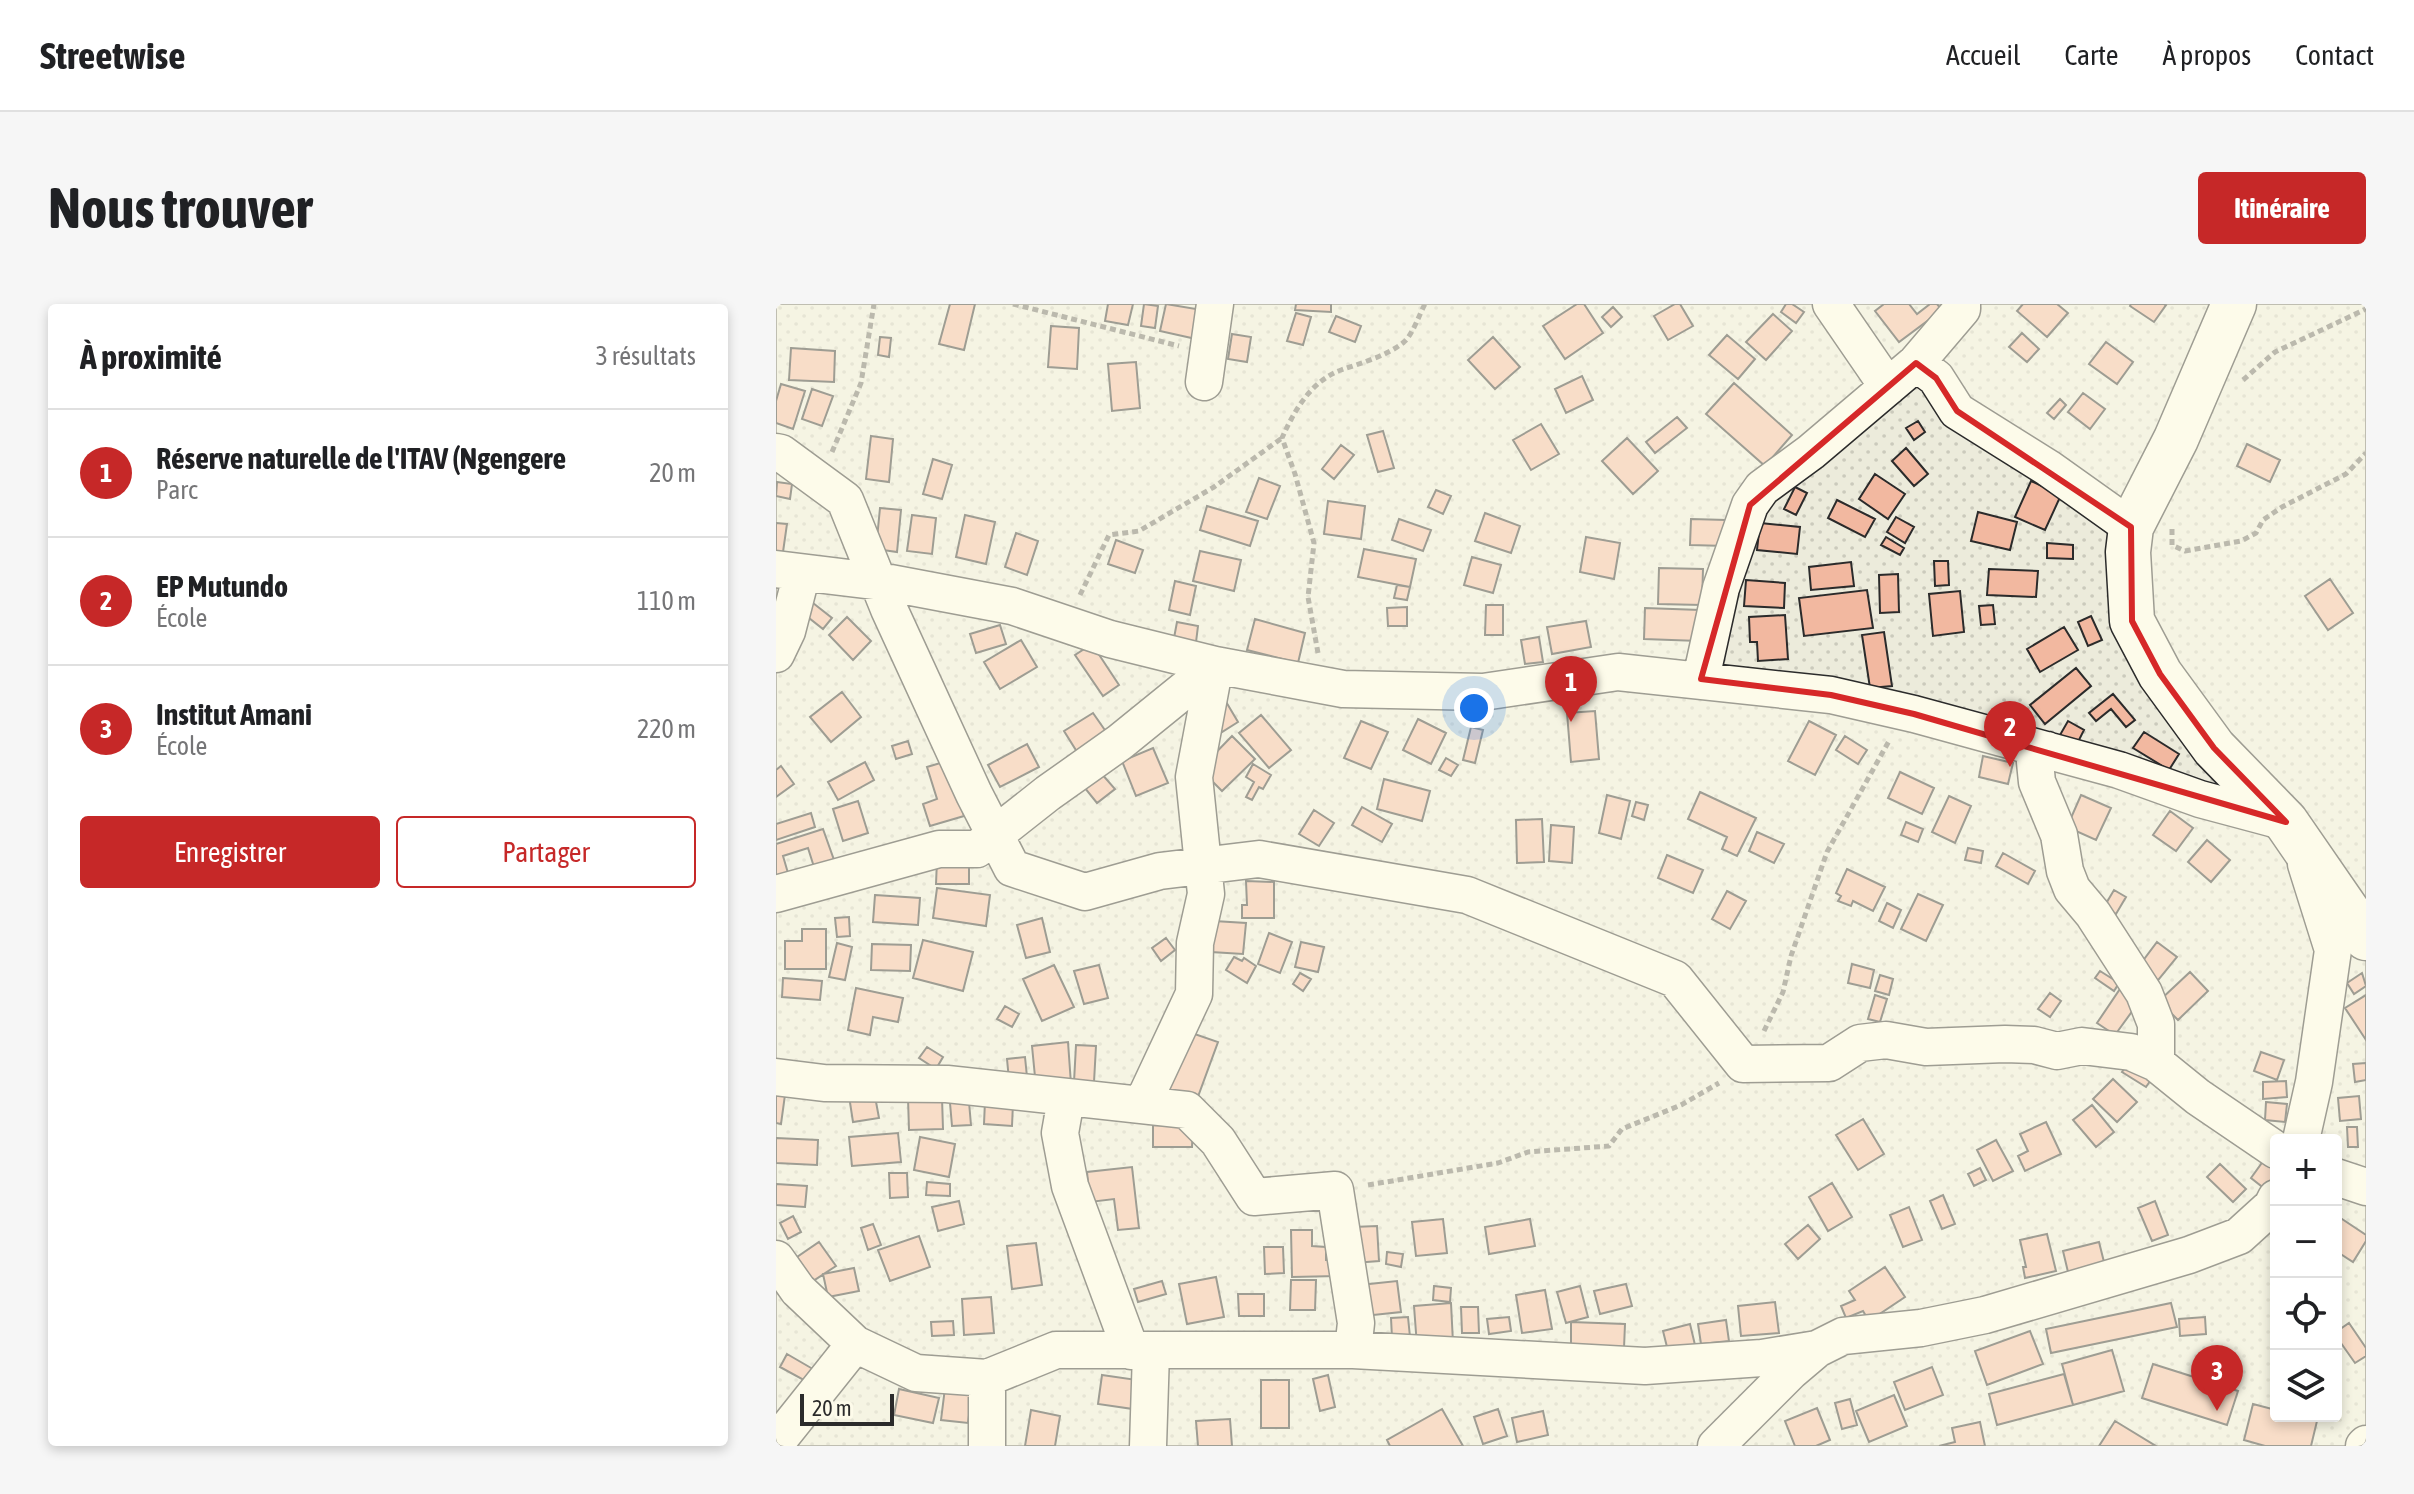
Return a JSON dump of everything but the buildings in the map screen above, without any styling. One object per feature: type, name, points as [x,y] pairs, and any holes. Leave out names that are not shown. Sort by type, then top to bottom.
[{"type":"main road","points":[[2234,304],[2176,439],[2131,527],[2128,552],[2132,621],[2160,674],[2214,748],[2294,835],[2366,938]]},
{"type":"street","points":[[1206,367],[1215,304]]},
{"type":"street","points":[[1831,304],[1888,387]]},
{"type":"street","points":[[1701,679],[1721,588],[1750,505],[1762,488],[1811,452],[1916,363],[1962,309],[1962,304]]},
{"type":"street","points":[[1916,363],[1936,378],[1957,411],[2048,468],[2131,527]]},
{"type":"street","points":[[776,452],[845,500],[878,581],[1012,868],[1085,892],[1160,871],[1259,859],[1467,895],[1675,979],[1743,1064],[1829,1063],[1860,1043],[1886,1040],[1926,1047],[2005,1044],[2034,1045],[2057,1051],[2082,1046],[2131,1052],[2156,1063],[2198,1097],[2270,1146]]},
{"type":"street","points":[[776,654],[787,631],[789,571],[878,581],[1012,606],[1110,639],[1215,665],[1343,689],[1483,692],[1618,672],[1701,679],[1831,695],[2119,770],[2294,835],[2333,950],[2314,1082],[2302,1134]]},
{"type":"street","points":[[776,894],[939,849],[977,849],[1120,742],[1215,665]]},
{"type":"street","points":[[1142,1105],[1194,994],[1195,943],[1206,894],[1194,777],[1215,665]]},
{"type":"street","points":[[2047,750],[2035,762],[2037,782],[2059,835],[2065,871],[2072,889],[2093,914],[2144,993],[2156,1024],[2156,1063]]},
{"type":"street","points":[[776,1077],[824,1083],[947,1084],[1187,1110],[1218,1141],[1254,1197],[1335,1190],[1356,1323],[1353,1350]]},
{"type":"street","points":[[1066,1099],[1060,1133],[1070,1186],[1141,1352],[1148,1446]]},
{"type":"street","points":[[2342,1179],[2366,1187]]},
{"type":"street","points":[[1716,1446],[1791,1371],[1817,1349],[1843,1336],[1921,1328],[1985,1315],[2189,1255],[2239,1236],[2272,1206]]},
{"type":"street","points":[[776,1259],[798,1290],[855,1344],[916,1373],[987,1378],[1056,1350],[1353,1350],[1645,1366],[1762,1358],[1817,1349]]},
{"type":"street","points":[[776,1443],[855,1344]]},
{"type":"street","points":[[987,1378],[987,1446]]},
{"type":"path","points":[[823,484],[833,449],[861,383],[874,304]]},
{"type":"path","points":[[1013,304],[1128,335],[1206,367]]},
{"type":"path","points":[[1067,624],[1093,563],[1109,535],[1139,531],[1214,487],[1282,438],[1295,411],[1315,386],[1337,371],[1363,363],[1405,341],[1425,304]]},
{"type":"path","points":[[2242,381],[2275,352],[2366,309]]},
{"type":"path","points":[[1282,438],[1314,543],[1308,597],[1318,652],[1320,685]]},
{"type":"path","points":[[2156,474],[2173,531],[2172,545],[2185,551],[2241,541],[2256,533],[2263,520],[2346,474],[2366,453]]},
{"type":"path","points":[[1335,1190],[1498,1163],[1528,1152],[1609,1146],[1622,1129],[1681,1105],[1735,1073],[1756,1049],[1783,992],[1791,956],[1827,852],[1892,734],[1888,708]]},
{"type":"highlighted area","points":[[1916,363],[1936,378],[1957,411],[2131,527],[2132,621],[2160,674],[2214,748],[2286,822],[1914,714],[1831,695],[1701,679],[1750,505]]},
{"type":"shaded area","points":[[776,304],[2366,304],[2366,1446],[776,1446]]},
{"type":"place","name":"Réserve naturelle de l'ITAV (Ngengere","points":[[1571,722]]},
{"type":"place","name":"EP Mutundo","points":[[2010,767]]},
{"type":"place","name":"Institut Amani","points":[[2217,1411]]}]
